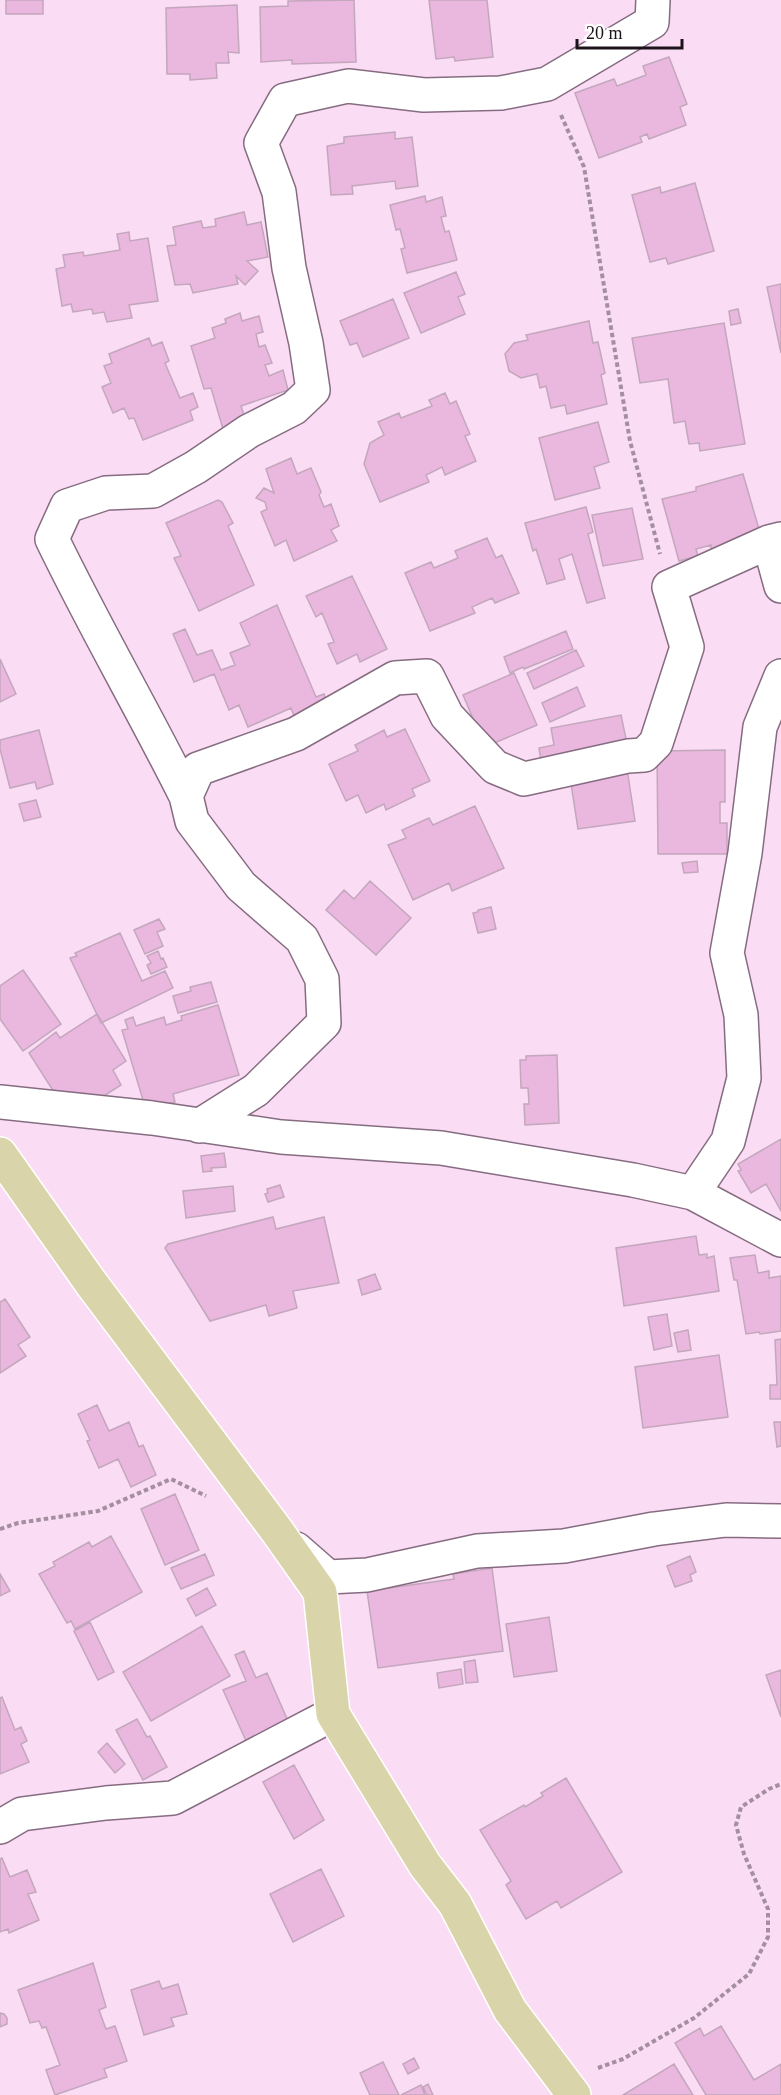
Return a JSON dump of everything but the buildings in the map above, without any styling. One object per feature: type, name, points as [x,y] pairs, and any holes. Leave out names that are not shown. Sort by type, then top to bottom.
[{"type":"main road","points":[[0,1154],[91,1283],[320,1592],[333,1714],[425,1865],[455,1904],[510,2010],[569,2088]]},
{"type":"street","points":[[199,1126],[256,1090],[324,1023],[322,979],[302,939],[241,886],[192,821],[186,796],[120,668],[81,599],[52,539],[67,506],[106,493],[153,491],[196,467],[249,431],[294,408],[313,390],[306,343],[289,268],[279,192],[261,143],[285,100],[348,86],[424,94],[501,93],[547,84],[651,22],[653,0]]},
{"type":"street","points":[[186,796],[198,769],[296,734],[395,678],[427,676],[447,716],[495,767],[524,779],[628,756],[644,755],[656,743],[687,647],[669,587],[775,541],[781,586]]},
{"type":"street","points":[[693,1192],[728,1142],[744,1078],[741,1015],[727,953],[745,854],[760,727],[781,676]]},
{"type":"street","points":[[0,1102],[152,1118],[281,1137],[441,1148],[633,1180],[693,1192],[781,1240]]},
{"type":"street","points":[[277,1531],[328,1577],[367,1575],[477,1551],[564,1546],[654,1529],[726,1520],[781,1521]]},
{"type":"street","points":[[0,1827],[22,1815],[106,1803],[173,1798],[333,1714]]},
{"type":"path","points":[[547,84],[584,167],[630,441],[669,587]]},
{"type":"path","points":[[0,1529],[18,1523],[98,1511],[171,1479],[214,1500]]},
{"type":"path","points":[[569,2088],[694,2018],[749,1974],[768,1938],[768,1909],[744,1854],[736,1825],[741,1807],[781,1784]]}]
